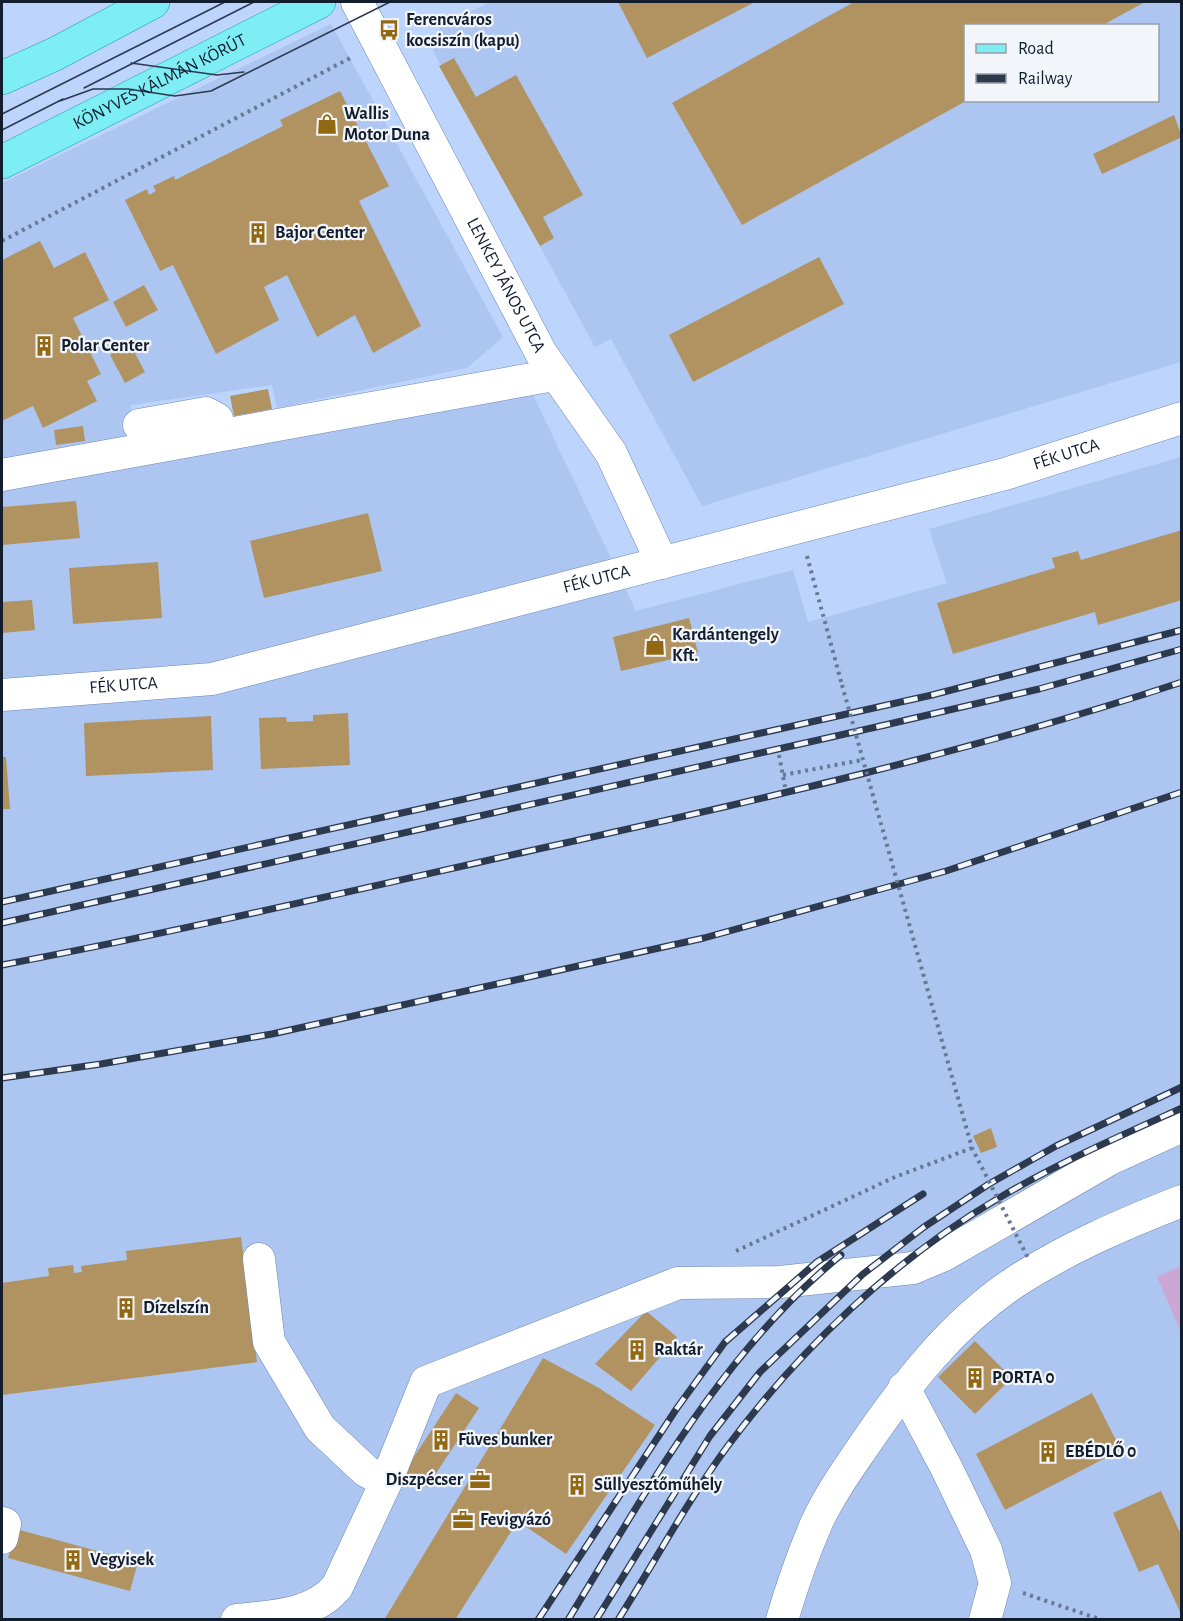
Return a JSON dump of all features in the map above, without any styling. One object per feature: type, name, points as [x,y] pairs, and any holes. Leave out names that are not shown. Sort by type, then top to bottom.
[{"type":"main road","points":[[2,78],[56,54],[153,2]]},
{"type":"main road","name":"KÖNYVES KÁLMÁN KÖRÚT","points":[[2,162],[319,2]]},
{"type":"street","name":"LENKEY JÁNOS UTCA","points":[[357,2],[554,375],[611,453],[662,563]]},
{"type":"street","points":[[2,475],[554,375]]},
{"type":"street","points":[[138,425],[206,413],[217,419],[221,435]]},
{"type":"street","name":"FÉK UTCA","points":[[2,695],[212,680],[1005,474],[1182,418]]},
{"type":"street","points":[[237,1620],[279,1616],[312,1606],[327,1598],[345,1573],[386,1482],[426,1382],[678,1283],[780,1282],[913,1268],[944,1255],[1110,1159],[1182,1126]]},
{"type":"street","points":[[782,1620],[796,1572],[818,1519],[845,1474],[904,1388],[965,1321],[1014,1283],[1082,1243],[1182,1202]]},
{"type":"street","points":[[259,1259],[269,1342],[320,1428],[366,1471],[386,1482]]},
{"type":"street","points":[[904,1388],[986,1550],[995,1583],[985,1620]]},
{"type":"street","points":[[2,1523],[5,1524],[2,1538]]},
{"type":"path","points":[[2,241],[379,42]]},
{"type":"path","points":[[799,529],[972,1148],[1029,1260]]},
{"type":"path","points":[[778,755],[785,787]]},
{"type":"path","points":[[783,775],[862,760]]},
{"type":"path","points":[[734,1252],[895,1177],[972,1148]]},
{"type":"path","points":[[995,1583],[1102,1620]]},
{"type":"shaded area","points":[[490,2],[1181,2],[1181,362],[702,506],[611,339],[595,347],[433,51],[440,27]]},
{"type":"shaded area","points":[[331,24],[503,337],[467,368],[277,408],[272,385],[131,405],[134,437],[2,461],[2,183]]},
{"type":"shaded area","points":[[527,382],[636,611],[793,570],[808,622],[947,583],[929,529],[1181,457],[1181,1619],[2,1620],[2,485]]},
{"type":"shaded area","points":[[1181,1266],[1181,1332],[1157,1277]]},
{"type":"building","points":[[618,2],[755,2],[647,58]]},
{"type":"building","points":[[854,2],[1145,2],[1105,24],[964,24],[964,102],[742,225],[672,103]]},
{"type":"building","points":[[454,58],[476,97],[516,75],[583,195],[543,217],[554,238],[540,246],[439,66]]},
{"type":"building","name":"Bajor Center","points":[[340,91],[389,186],[359,201],[421,326],[373,353],[355,315],[317,337],[287,275],[264,287],[279,320],[216,354],[173,265],[160,271],[125,200],[147,189],[149,195],[156,191],[153,186],[174,176],[175,180],[283,126],[280,120]]},
{"type":"building","points":[[1174,115],[1182,137],[1102,174],[1093,154]]},
{"type":"building","name":"Polar Center","points":[[40,241],[54,268],[85,252],[109,300],[73,318],[101,374],[87,381],[97,401],[43,428],[33,406],[2,421],[2,260]]},
{"type":"building","points":[[819,257],[844,304],[693,382],[669,335]]},
{"type":"building","points":[[144,285],[158,310],[126,327],[113,302]]},
{"type":"building","points":[[130,344],[145,372],[125,383],[110,355]]},
{"type":"building","points":[[268,389],[272,409],[234,416],[230,396]]},
{"type":"building","points":[[83,426],[85,441],[56,445],[54,430]]},
{"type":"building","points":[[76,501],[80,538],[2,545],[2,507]]},
{"type":"building","points":[[368,513],[382,571],[264,598],[250,541]]},
{"type":"building","points":[[1182,530],[1182,600],[1098,625],[1095,612],[953,654],[937,603],[1055,568],[1052,558],[1078,551],[1081,560]]},
{"type":"building","points":[[158,562],[162,618],[73,624],[69,568]]},
{"type":"building","points":[[32,600],[35,630],[2,633],[2,602]]},
{"type":"building","name":"Kardántengely Kft.","points":[[689,618],[698,653],[621,671],[613,637]]},
{"type":"building","points":[[348,713],[350,765],[261,769],[259,718],[286,717],[287,722],[313,721],[313,715]]},
{"type":"building","points":[[211,716],[213,770],[86,776],[84,723]]},
{"type":"building","points":[[2,757],[6,757],[10,809],[2,809]]},
{"type":"building","points":[[991,1128],[997,1147],[981,1153],[973,1136]]},
{"type":"building","name":"Dízelszín","points":[[241,1237],[257,1362],[2,1395],[2,1283],[49,1276],[48,1268],[73,1265],[74,1273],[82,1272],[81,1266],[127,1260],[126,1251]]},
{"type":"building","name":"Raktár","points":[[646,1311],[677,1337],[631,1391],[595,1364]]},
{"type":"building","name":"PORTA 0","points":[[975,1341],[1012,1378],[975,1414],[938,1377]]},
{"type":"building","points":[[543,1358],[599,1388],[655,1425],[566,1554],[519,1522],[528,1505],[455,1620],[384,1620]]},
{"type":"building","name":"Füves bunker","points":[[456,1393],[479,1408],[427,1487],[404,1472]]},
{"type":"building","name":"EBÉDLŐ 0","points":[[1092,1393],[1121,1450],[1005,1510],[976,1454]]},
{"type":"building","points":[[1161,1491],[1182,1537],[1182,1616],[1158,1564],[1139,1572],[1113,1513]]},
{"type":"building","name":"Vegyisek","points":[[16,1529],[138,1562],[130,1591],[8,1558]]},
{"type":"tram line","points":[[2,114],[225,2]]},
{"type":"tram line","points":[[84,88],[254,2]]},
{"type":"tram line","points":[[57,102],[93,89],[128,89],[175,96],[211,91],[390,2]]},
{"type":"tram line","points":[[131,63],[217,75],[244,72]]},
{"type":"tram line","points":[[2,130],[63,99]]},
{"type":"railway","points":[[2,902],[932,695],[1182,630]]},
{"type":"railway","points":[[2,923],[885,725],[1039,689],[1182,649]]},
{"type":"railway","points":[[2,965],[270,909],[781,794],[1023,731],[1182,682]]},
{"type":"railway","points":[[2,1078],[101,1064],[272,1034],[704,938],[946,871],[1182,792]]},
{"type":"railway","points":[[596,1620],[710,1436],[760,1372],[863,1274],[924,1227],[989,1184],[1056,1146],[1182,1087]]},
{"type":"railway","points":[[618,1620],[685,1510],[727,1447],[785,1376],[851,1309],[922,1249],[999,1198],[1066,1162],[1182,1108]]},
{"type":"railway","points":[[538,1620],[677,1408],[725,1342],[817,1262],[923,1194]]},
{"type":"railway","points":[[568,1620],[658,1473],[723,1379],[798,1293],[841,1255]]},
{"type":"place","name":"Ferencváros kocsiszín (kapu)","points":[[389,30]]},
{"type":"place","name":"Wallis Motor Duna","points":[[327,124]]},
{"type":"place","name":"Bajor Center","points":[[258,233]]},
{"type":"place","name":"Polar Center","points":[[44,346]]},
{"type":"place","name":"Kardántengely Kft.","points":[[655,645]]},
{"type":"place","name":"Dízelszín","points":[[126,1308]]},
{"type":"place","name":"Raktár","points":[[637,1350]]},
{"type":"place","name":"PORTA 0","points":[[975,1378]]},
{"type":"place","name":"Füves bunker","points":[[441,1440]]},
{"type":"place","name":"EBÉDLŐ 0","points":[[1048,1452]]},
{"type":"place","name":"Diszpécser","points":[[480,1480]]},
{"type":"place","name":"Süllyesztőműhely","points":[[577,1485]]},
{"type":"place","name":"Fevigyázó","points":[[463,1520]]},
{"type":"place","name":"Vegyisek","points":[[73,1560]]}]
